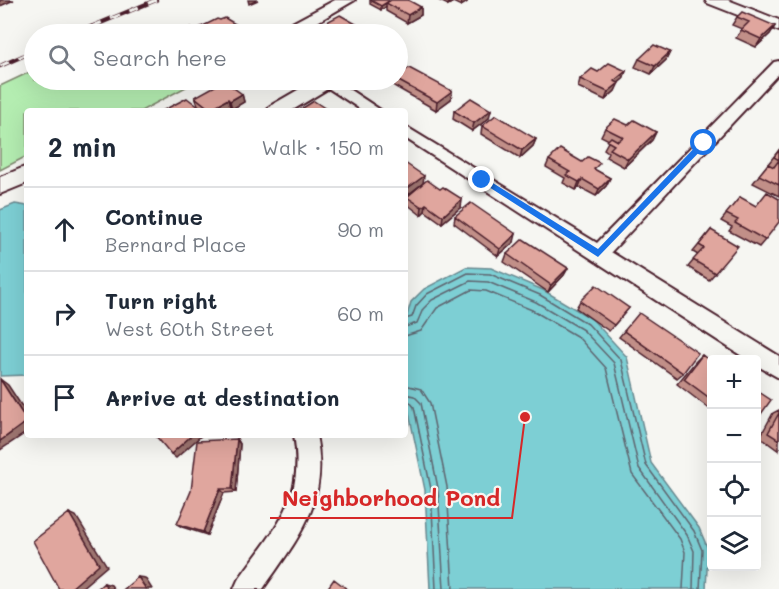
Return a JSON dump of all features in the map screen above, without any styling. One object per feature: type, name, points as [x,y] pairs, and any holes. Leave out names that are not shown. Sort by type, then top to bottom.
[{"type":"street","points":[[303,24],[347,0]]},
{"type":"street","points":[[713,0],[779,26]]},
{"type":"street","points":[[598,254],[779,65]]},
{"type":"street","points":[[282,108],[310,90]]},
{"type":"street","points":[[341,90],[369,108]]},
{"type":"street","points":[[408,133],[779,368]]},
{"type":"street","points":[[0,186],[24,175]]},
{"type":"street","points":[[247,589],[303,506],[311,478],[310,452],[306,438]]},
{"type":"green space","points":[[24,75],[24,90],[180,90],[147,108],[24,108],[24,158],[0,170],[0,86]]},
{"type":"water","points":[[15,204],[24,206],[24,375],[0,376],[0,210]]},
{"type":"water","points":[[466,267],[491,268],[543,290],[592,319],[627,357],[651,463],[699,528],[707,547],[706,589],[430,589],[425,490],[408,408],[408,312],[411,302],[424,289]]},
{"type":"building","points":[[370,0],[388,0],[389,1],[381,6]]},
{"type":"building","points":[[391,0],[408,0],[421,7],[408,15],[386,3]]},
{"type":"building","points":[[742,12],[775,26],[761,39],[741,30],[749,22],[737,17]]},
{"type":"building","points":[[340,15],[356,24],[327,24],[325,23]]},
{"type":"building","points":[[225,18],[235,24],[207,24],[217,19]]},
{"type":"building","points":[[654,45],[670,52],[655,66],[639,59]]},
{"type":"building","points":[[609,63],[626,71],[614,81],[619,83],[608,92],[580,79],[592,69],[598,72]]},
{"type":"building","points":[[408,69],[452,91],[437,102],[408,86]]},
{"type":"building","points":[[208,90],[236,90],[242,94],[212,108],[195,97]]},
{"type":"building","points":[[187,98],[200,108],[168,108]]},
{"type":"building","points":[[471,98],[491,110],[474,123],[454,111]]},
{"type":"building","points":[[314,101],[324,108],[303,108]]},
{"type":"building","points":[[496,115],[536,139],[522,150],[482,126]]},
{"type":"building","points":[[615,119],[628,125],[634,120],[656,132],[628,159],[610,149],[614,145],[607,141],[611,137],[618,141],[623,137],[605,128]]},
{"type":"building","points":[[560,149],[582,162],[588,157],[600,163],[594,169],[610,178],[599,189],[582,179],[579,182],[566,175],[570,172],[549,160]]},
{"type":"building","points":[[779,150],[779,160],[774,157]]},
{"type":"building","points":[[779,160],[779,185],[759,175],[768,164],[774,167]]},
{"type":"building","points":[[408,165],[424,176],[408,188]]},
{"type":"building","points":[[427,180],[462,199],[443,216],[426,204],[422,207],[408,196]]},
{"type":"building","points":[[767,192],[779,199],[779,222],[765,240],[735,223],[738,220],[726,214],[740,197],[756,206]]},
{"type":"building","points":[[471,203],[516,234],[500,249],[455,216]]},
{"type":"building","points":[[711,230],[738,246],[715,273],[693,260],[704,248],[699,245]]},
{"type":"building","points":[[523,239],[568,268],[551,285],[507,254]]},
{"type":"building","points":[[596,285],[629,308],[614,325],[580,301]]},
{"type":"building","points":[[639,313],[698,353],[683,373],[624,331]]},
{"type":"building","points":[[702,355],[707,359],[707,396],[684,379]]},
{"type":"building","points":[[0,379],[24,416],[24,423],[0,441]]},
{"type":"building","points":[[761,393],[771,400],[761,414]]},
{"type":"building","points":[[779,413],[779,440],[768,433]]},
{"type":"building","points":[[158,438],[189,438],[171,454]]},
{"type":"building","points":[[237,439],[232,489],[220,489],[203,532],[177,524],[191,491],[197,441]]},
{"type":"building","points":[[69,513],[99,564],[70,589],[59,589],[33,541]]},
{"type":"building","points":[[138,577],[146,589],[124,589]]},
{"type":"building","points":[[334,579],[347,589],[327,589]]},
{"type":"building","points":[[104,583],[107,589],[97,589]]},
{"type":"railway","points":[[98,24],[156,0]]},
{"type":"railway","points":[[0,66],[24,55]]},
{"type":"place","name":"Neighborhood Pond","points":[[525,417]]},
{"type":"route","points":[[482,180],[598,254],[704,143]]}]
